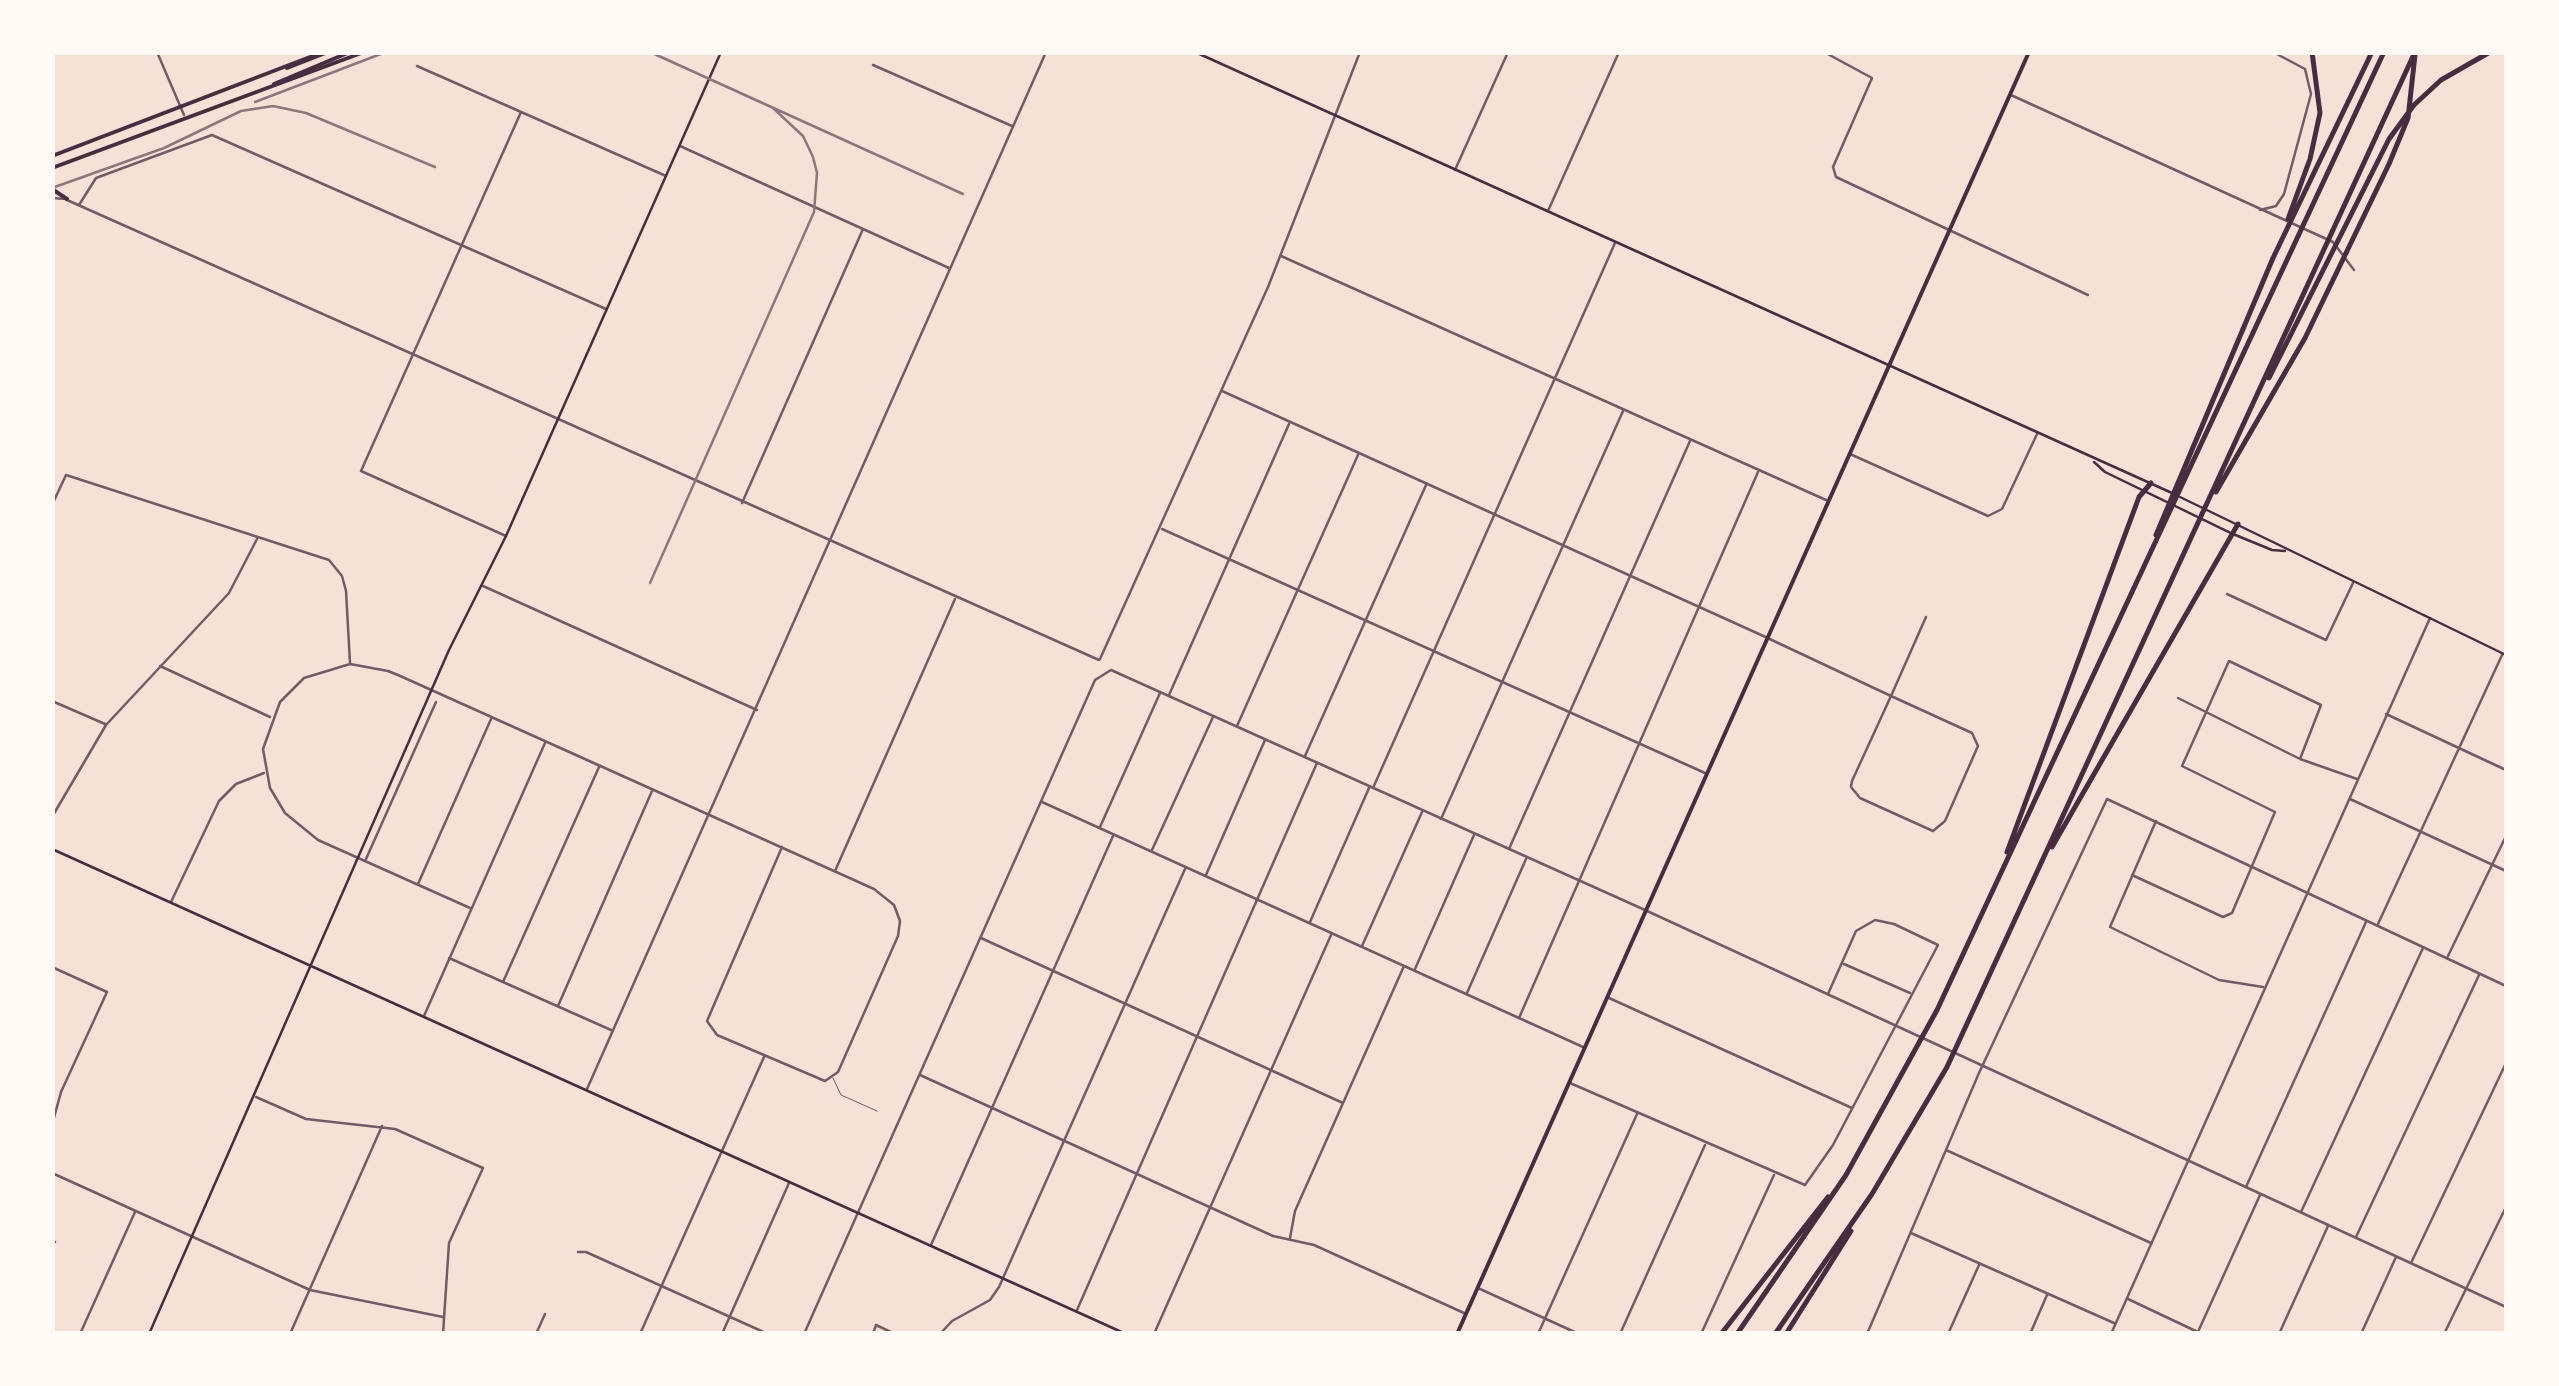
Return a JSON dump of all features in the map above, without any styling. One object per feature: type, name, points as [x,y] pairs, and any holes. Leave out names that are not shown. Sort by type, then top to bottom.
[{"type":"highway","points":[[2273,258],[2310,159],[2320,113],[2312,52]]},
{"type":"highway","points":[[2180,485],[2249,312],[2372,52]]},
{"type":"highway","points":[[1737,1334],[1846,1175],[1897,1088],[2384,52]]},
{"type":"highway","points":[[1786,1334],[1947,1067],[2415,52]]},
{"type":"highway","points":[[2210,499],[2230,473],[2305,338],[2404,129],[2414,94],[2415,52]]},
{"type":"highway","points":[[2289,331],[2397,126],[2441,80],[2490,52]]},
{"type":"highway","points":[[1996,884],[2142,490],[2150,483]]},
{"type":"highway","points":[[2040,867],[2238,524]]},
{"type":"highway","points":[[1721,1334],[1846,1175]]},
{"type":"highway","points":[[1775,1334],[1872,1194]]},
{"type":"main road","points":[[52,156],[326,52]]},
{"type":"main road","points":[[265,88],[350,52]]},
{"type":"main road","points":[[52,169],[364,52]]},
{"type":"main road","points":[[149,1334],[422,710],[506,536],[721,52]]},
{"type":"main road","points":[[1195,52],[2150,483],[2505,654]]},
{"type":"main road","points":[[1456,1334],[2029,52]]},
{"type":"main road","points":[[52,193],[67,199]]},
{"type":"main road","points":[[2092,460],[2105,472],[2234,534],[2272,550],[2286,550]]},
{"type":"main road","points":[[52,848],[1126,1334]]},
{"type":"street","points":[[158,52],[185,117]]},
{"type":"street","points":[[586,1090],[1046,52]]},
{"type":"street","points":[[67,199],[955,599],[1099,660],[1108,652],[1281,256],[1360,52]]},
{"type":"street","points":[[1455,170],[1508,52]]},
{"type":"street","points":[[1548,212],[1619,52]]},
{"type":"street","points":[[1824,52],[1872,78],[1834,174],[2088,294]]},
{"type":"street","points":[[2259,210],[2276,206],[2284,194],[2309,104],[2309,73],[2272,52]]},
{"type":"street","points":[[874,65],[1013,127]]},
{"type":"street","points":[[417,66],[666,176]]},
{"type":"street","points":[[2010,94],[2333,242],[2354,270]]},
{"type":"street","points":[[506,536],[361,471],[521,112]]},
{"type":"street","points":[[80,205],[96,178],[212,135],[607,310]]},
{"type":"street","points":[[680,146],[950,269]]},
{"type":"street","points":[[742,503],[863,229]]},
{"type":"street","points":[[1309,924],[1615,242]]},
{"type":"street","points":[[1281,256],[1828,501]]},
{"type":"street","points":[[1222,391],[1767,637],[1892,696],[1978,738],[1945,821],[1936,830],[1853,791],[1852,780],[1892,696],[1926,617]]},
{"type":"street","points":[[1441,819],[1623,410]]},
{"type":"street","points":[[1170,696],[1290,422]]},
{"type":"street","points":[[1849,453],[1988,516],[2002,509],[2036,434]]},
{"type":"street","points":[[1509,849],[1691,440]]},
{"type":"street","points":[[1237,726],[1359,453]]},
{"type":"street","points":[[1519,1018],[1758,470]]},
{"type":"street","points":[[52,505],[66,475],[302,549],[336,568],[346,591],[350,664]]},
{"type":"street","points":[[1305,758],[1426,484]]},
{"type":"street","points":[[1162,528],[1706,774]]},
{"type":"street","points":[[52,817],[106,725],[229,593],[257,537]]},
{"type":"street","points":[[2227,594],[2326,640],[2354,582]]},
{"type":"street","points":[[483,586],[757,710]]},
{"type":"street","points":[[835,871],[955,599]]},
{"type":"street","points":[[2111,1334],[2430,618]]},
{"type":"street","points":[[2378,925],[2505,654]]},
{"type":"street","points":[[2132,875],[2228,918],[2252,866],[2275,812],[2182,766],[2229,662],[2321,705],[2300,758]]},
{"type":"street","points":[[470,908],[301,830],[277,801],[266,772],[263,749],[272,717],[304,678],[350,664],[388,671],[782,847],[874,889],[894,905],[900,921],[833,1078],[818,1080],[708,1027],[708,1015],[782,847]]},
{"type":"street","points":[[160,666],[272,717]]},
{"type":"street","points":[[804,1334],[1096,680],[1106,670],[1645,910],[2506,1308]]},
{"type":"street","points":[[1100,828],[1160,691]]},
{"type":"street","points":[[2178,698],[2300,758],[2357,780]]},
{"type":"street","points":[[52,701],[106,725]]},
{"type":"street","points":[[366,860],[436,702]]},
{"type":"street","points":[[422,710],[431,714]]},
{"type":"street","points":[[2386,714],[2506,770]]},
{"type":"street","points":[[1151,852],[1213,716]]},
{"type":"street","points":[[418,884],[492,717]]},
{"type":"street","points":[[1205,876],[1265,740]]},
{"type":"street","points":[[424,1016],[546,742]]},
{"type":"street","points":[[1076,1312],[1317,763]]},
{"type":"street","points":[[503,982],[600,766]]},
{"type":"street","points":[[171,902],[218,801],[236,784],[266,772]]},
{"type":"street","points":[[558,1006],[653,790]]},
{"type":"street","points":[[2349,798],[2506,871]]},
{"type":"street","points":[[1867,1334],[1945,1150],[2107,799],[2506,986]]},
{"type":"street","points":[[1042,802],[1584,1047]]},
{"type":"street","points":[[1362,947],[1422,811]]},
{"type":"street","points":[[2156,820],[2110,927],[2219,980],[2247,981],[2264,988]]},
{"type":"street","points":[[1414,971],[1474,834]]},
{"type":"street","points":[[931,1246],[1114,835]]},
{"type":"street","points":[[2446,958],[2506,836]]},
{"type":"street","points":[[1466,994],[1527,857]]},
{"type":"street","points":[[940,1334],[952,1320],[990,1300],[1004,1278],[1186,868]]},
{"type":"street","points":[[1569,1082],[1802,1185],[1826,1157],[1854,1108],[1938,946],[1894,924],[1874,920],[1856,931],[1827,995]]},
{"type":"street","points":[[2246,1187],[2367,920]]},
{"type":"street","points":[[1154,1334],[1331,934]]},
{"type":"street","points":[[981,938],[1344,1102]]},
{"type":"street","points":[[2301,1212],[2423,947]]},
{"type":"street","points":[[449,958],[612,1030]]},
{"type":"street","points":[[1842,962],[1912,993]]},
{"type":"street","points":[[1290,1239],[1295,1211],[1404,966]]},
{"type":"street","points":[[52,1125],[54,1107],[107,992],[53,968]]},
{"type":"street","points":[[2356,1237],[2480,974]]},
{"type":"street","points":[[1606,997],[1854,1108]]},
{"type":"street","points":[[640,1334],[764,1056]]},
{"type":"street","points":[[2411,1263],[2506,1063]]},
{"type":"street","points":[[920,1075],[1210,1208],[1314,1245],[1466,1314]]},
{"type":"street","points":[[254,1096],[306,1119],[382,1126],[482,1168],[449,1243],[443,1334]]},
{"type":"street","points":[[1538,1334],[1637,1112]]},
{"type":"street","points":[[290,1334],[382,1126]]},
{"type":"street","points":[[1620,1334],[1706,1143]]},
{"type":"street","points":[[1945,1150],[2151,1243]]},
{"type":"street","points":[[52,1173],[310,1290],[443,1317]]},
{"type":"street","points":[[1701,1334],[1774,1174]]},
{"type":"street","points":[[722,1334],[790,1182]]},
{"type":"street","points":[[2126,1298],[2199,1333],[2261,1194]]},
{"type":"street","points":[[2444,1334],[2506,1208]]},
{"type":"street","points":[[80,1334],[136,1211]]},
{"type":"street","points":[[2279,1334],[2329,1225]]},
{"type":"street","points":[[1910,1233],[2115,1324]]},
{"type":"street","points":[[578,1252],[586,1252],[768,1334]]},
{"type":"street","points":[[2361,1334],[2397,1256]]},
{"type":"street","points":[[1948,1334],[1980,1264]]},
{"type":"street","points":[[1477,1288],[1579,1334]]},
{"type":"street","points":[[2030,1334],[2048,1294]]},
{"type":"street","points":[[536,1334],[546,1314]]},
{"type":"street","points":[[873,1334],[876,1325],[895,1334]]},
{"type":"lane","points":[[833,1078],[842,1095],[877,1111]]},
{"type":"railway","points":[[255,102],[386,52]]},
{"type":"railway","points":[[650,52],[963,194]]},
{"type":"railway","points":[[52,188],[164,148],[241,111],[273,106],[306,113],[435,167]]},
{"type":"railway","points":[[650,583],[814,212],[817,173],[813,157],[803,136],[773,108]]}]
